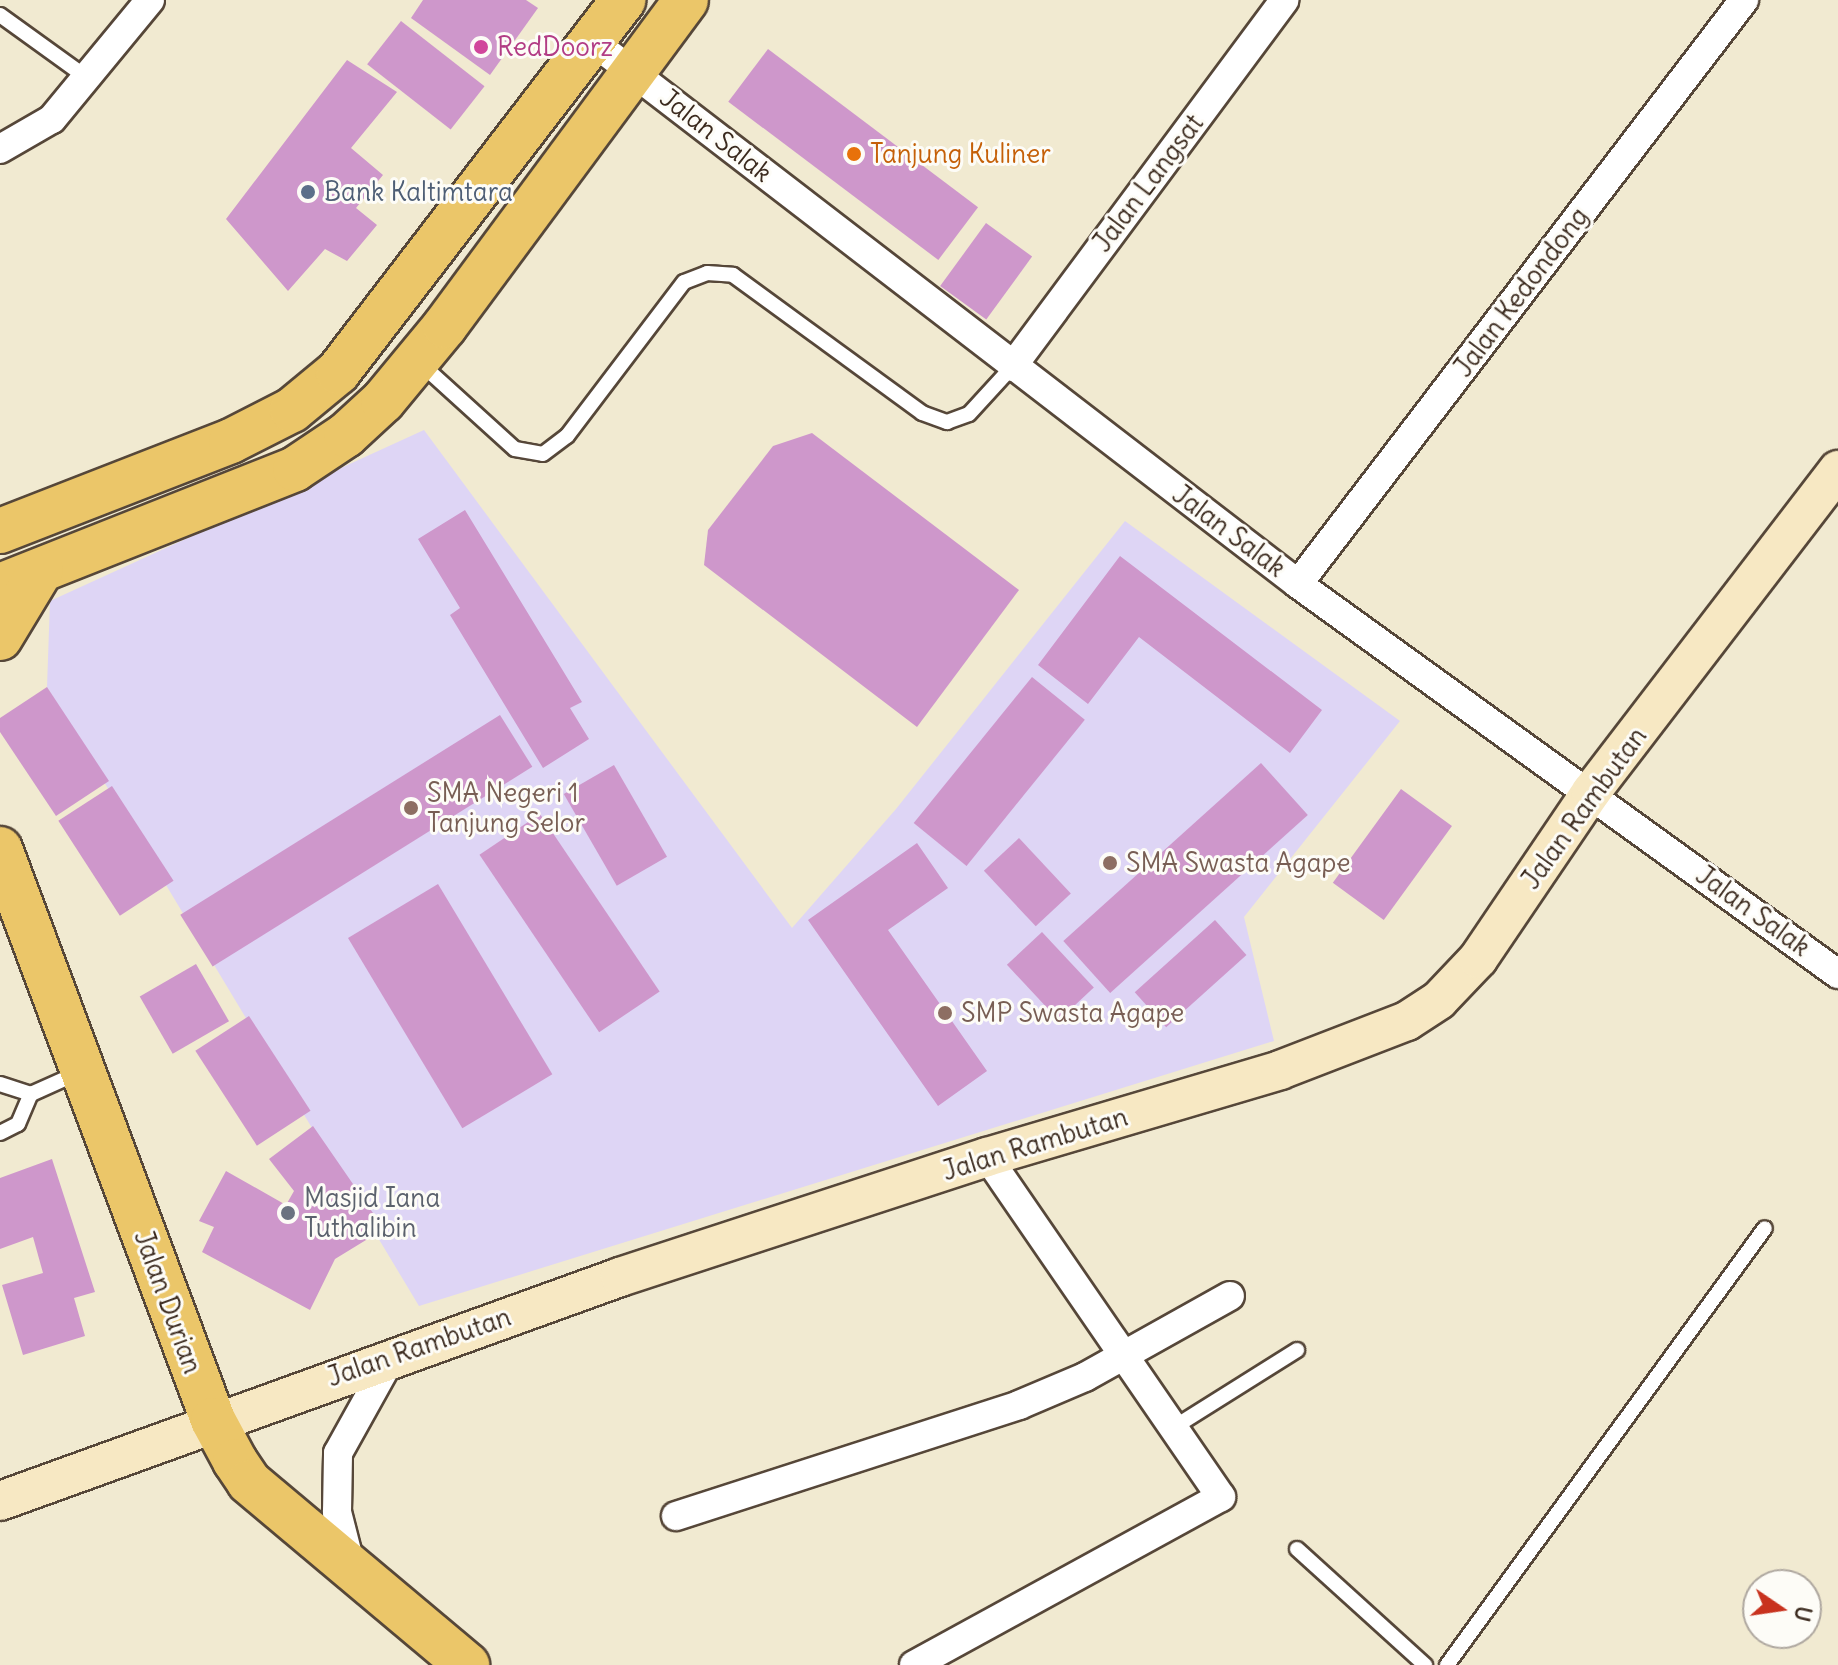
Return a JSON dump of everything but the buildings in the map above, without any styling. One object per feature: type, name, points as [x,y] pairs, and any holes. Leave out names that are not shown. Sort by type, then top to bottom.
[{"type":"main road","points":[[0,531],[231,441],[292,410],[338,372],[623,0]]},
{"type":"main road","points":[[0,586],[295,469],[346,435],[416,360],[686,0]]},
{"type":"main road","points":[[0,638],[41,570]]},
{"type":"main road","name":"Jalan Durian","points":[[0,849],[213,1420],[249,1482],[467,1665]]},
{"type":"street","points":[[0,149],[52,119],[150,0]]},
{"type":"street","name":"Jalan Langsat","points":[[1012,367],[1285,0]]},
{"type":"street","name":"Jalan Kedondong","points":[[1298,584],[1744,0]]},
{"type":"street","name":"Jalan Salak","points":[[592,41],[1298,584],[1591,792],[1838,974]]},
{"type":"street","name":"Jalan Rambutan","points":[[0,1501],[392,1356],[987,1157],[1280,1070],[1407,1021],[1439,1000],[1478,959],[1591,792],[1838,470]]},
{"type":"street","points":[[914,1665],[1221,1497],[1176,1426],[987,1157]]},
{"type":"street","points":[[676,1516],[1019,1405],[1126,1355],[1230,1296]]},
{"type":"street","points":[[351,1569],[337,1512],[338,1453],[392,1356]]},
{"type":"lane","points":[[0,15],[86,77]]},
{"type":"lane","points":[[416,360],[515,449],[543,454],[567,436],[684,282],[707,273],[733,275],[922,413],[947,422],[969,414],[1012,367]]},
{"type":"lane","points":[[0,1084],[31,1094],[82,1071]]},
{"type":"lane","points":[[0,1133],[18,1124],[31,1094]]},
{"type":"lane","points":[[1447,1665],[1765,1228]]},
{"type":"lane","points":[[1176,1426],[1297,1350]]},
{"type":"lane","points":[[1297,1549],[1425,1665]]},
{"type":"shaded area","name":"SMA Negeri 1 Tanjung Selor","points":[[424,430],[792,928],[896,809],[1125,521],[1400,721],[1244,917],[1274,1041],[419,1306],[47,687],[50,601]]},
{"type":"place","name":"RedDoorz","points":[[481,47]]},
{"type":"place","name":"Tanjung Kuliner","points":[[854,154]]},
{"type":"place","name":"Bank Kaltimtara","points":[[308,192]]},
{"type":"place","name":"SMA Negeri 1 Tanjung Selor","points":[[411,808]]},
{"type":"place","name":"SMA Swasta Agape","points":[[1110,863]]},
{"type":"place","name":"SMP Swasta Agape","points":[[945,1013]]},
{"type":"place","name":"Masjid Iana Tuthalibin","points":[[288,1213]]}]
